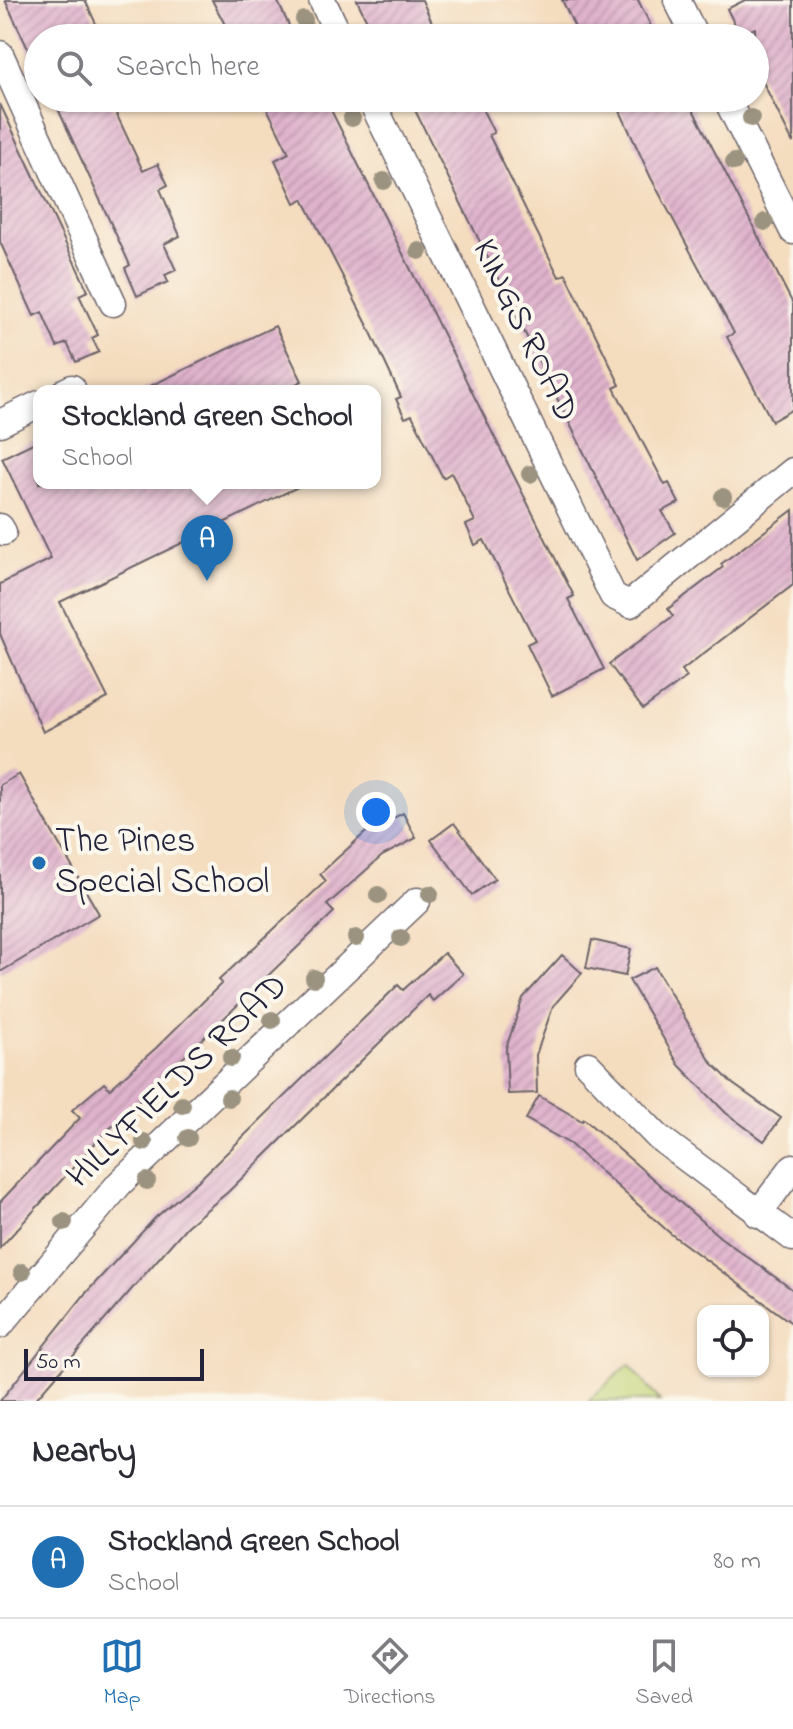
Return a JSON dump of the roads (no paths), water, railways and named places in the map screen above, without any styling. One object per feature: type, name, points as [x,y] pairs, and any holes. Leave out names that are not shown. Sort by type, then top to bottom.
[{"type":"street","points":[[322,0],[333,24]]},
{"type":"street","points":[[677,0],[689,24]]},
{"type":"street","points":[[0,54],[24,107]]},
{"type":"street","points":[[26,112],[113,303]]},
{"type":"street","name":"KINGS ROAD","points":[[377,112],[613,596],[630,604],[793,471]]},
{"type":"street","points":[[733,112],[793,231]]},
{"type":"street","points":[[0,423],[33,407]]},
{"type":"street","name":"HILLYFIELDS ROAD","points":[[0,1325],[120,1183],[417,901]]},
{"type":"street","points":[[588,1065],[658,1137],[793,1238]]},
{"type":"street","points":[[758,1214],[793,1167]]},
{"type":"place","name":"Stockland Green School","points":[[207,581]]},
{"type":"place","name":"The Pines Special School","points":[[39,863]]}]
